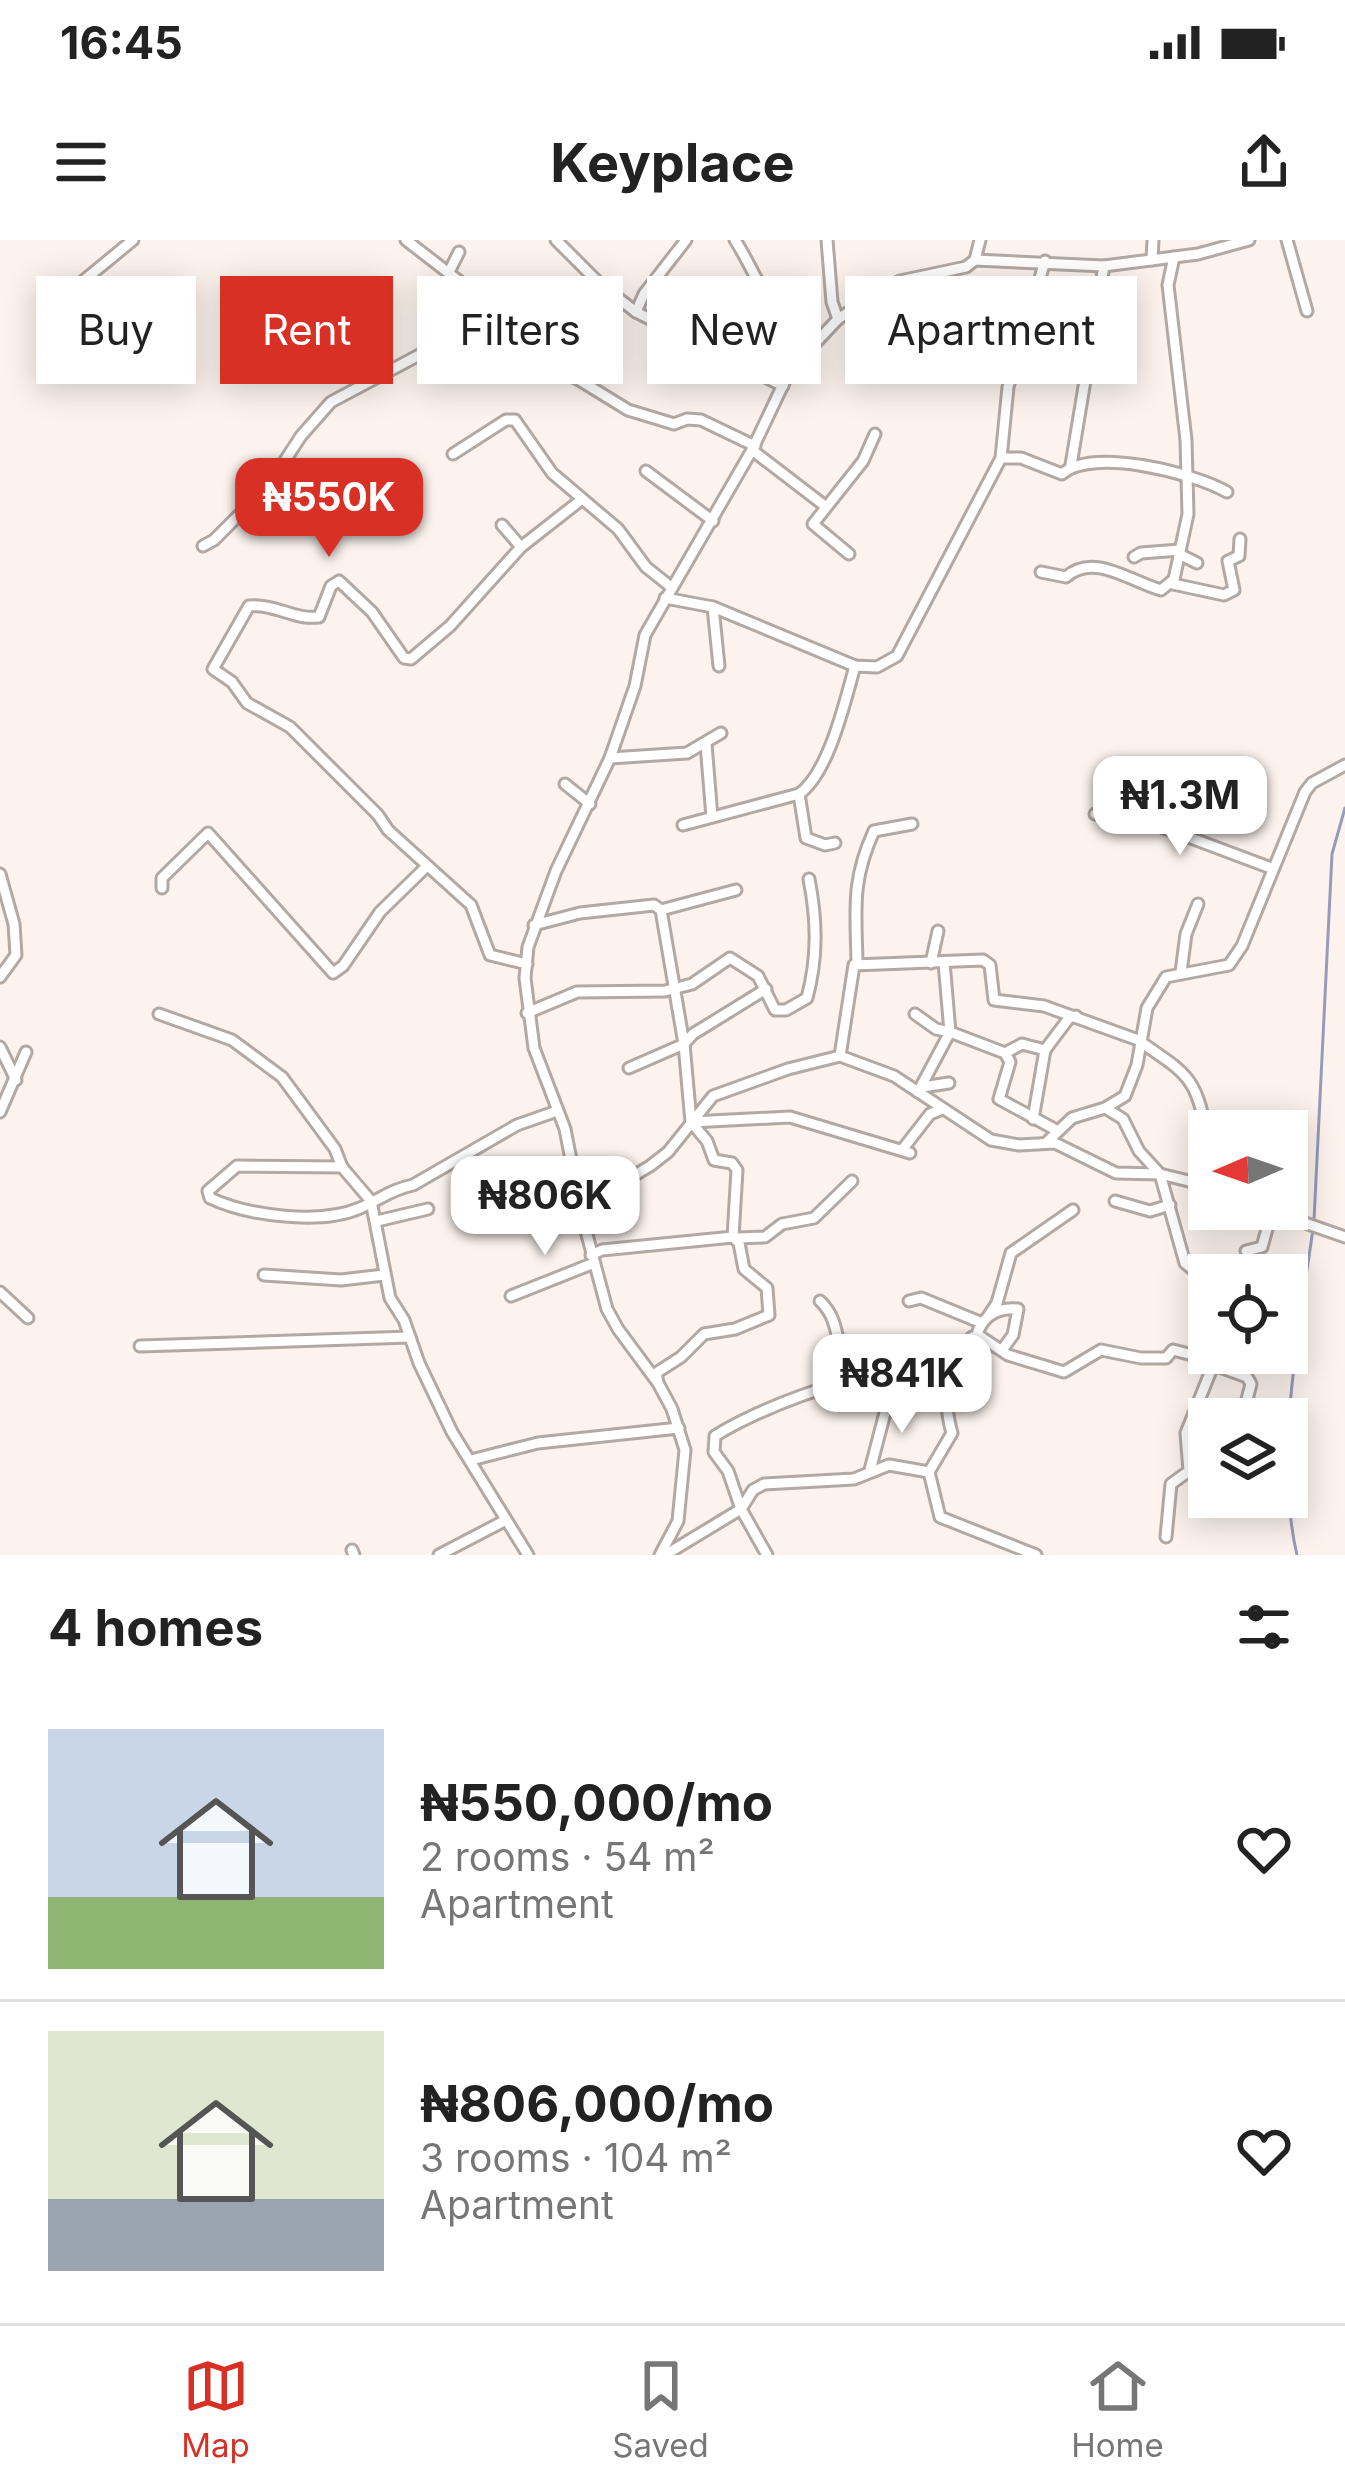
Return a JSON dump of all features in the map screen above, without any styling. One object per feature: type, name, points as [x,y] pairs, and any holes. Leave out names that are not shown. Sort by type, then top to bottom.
[{"type":"street","points":[[89,276],[133,240]]},
{"type":"street","points":[[406,240],[454,276]]},
{"type":"street","points":[[556,240],[636,312],[783,386],[753,448],[646,635],[635,686],[610,758],[534,925],[526,964],[527,1013],[534,1048],[565,1129],[593,1259],[617,1329],[658,1383],[685,1450],[682,1503],[662,1555]]},
{"type":"street","points":[[636,312],[644,294],[686,240]]},
{"type":"street","points":[[735,240],[755,276]]},
{"type":"street","points":[[827,240],[838,319]]},
{"type":"street","points":[[821,337],[838,319],[900,281],[966,267],[975,260],[980,240]]},
{"type":"street","points":[[1152,260],[1153,240]]},
{"type":"street","points":[[975,260],[1104,266],[1249,240]]},
{"type":"street","points":[[1287,240],[1307,311]]},
{"type":"street","points":[[449,272],[459,253]]},
{"type":"street","points":[[1041,572],[1066,577],[1075,569],[1101,566],[1161,590],[1172,581],[1188,514],[1186,440],[1168,285],[1174,256]]},
{"type":"street","points":[[453,454],[506,420],[515,420],[543,462],[618,530],[668,593],[711,603],[855,666],[878,667],[902,651],[1001,458],[1008,387],[1045,261]]},
{"type":"street","points":[[1001,458],[1021,458],[1062,473],[1071,465],[1104,266]]},
{"type":"street","points":[[203,546],[269,485],[301,436],[331,402],[417,356]]},
{"type":"street","points":[[586,384],[628,410],[674,424],[701,420],[753,448],[825,506]]},
{"type":"street","points":[[848,554],[813,524],[863,461],[874,434]]},
{"type":"street","points":[[1071,465],[1128,463],[1227,492]]},
{"type":"street","points":[[646,471],[713,520]]},
{"type":"street","points":[[526,964],[490,955],[471,905],[290,727],[247,703],[232,682],[213,669],[249,605],[270,604],[304,619],[319,617],[331,586],[339,580],[372,612],[404,658],[411,659],[450,626],[520,547],[580,500]]},
{"type":"street","points":[[502,525],[520,547]]},
{"type":"street","points":[[1172,581],[1224,596],[1234,590],[1228,561],[1239,556],[1240,539]]},
{"type":"street","points":[[1134,557],[1179,552],[1197,563]]},
{"type":"street","points":[[711,603],[719,666]]},
{"type":"street","points":[[683,825],[799,794],[808,787],[836,731],[855,666]]},
{"type":"street","points":[[610,758],[687,753],[721,733]]},
{"type":"street","points":[[706,744],[712,817]]},
{"type":"street","points":[[1047,1142],[1072,1118],[1125,1096],[1147,1008],[1166,977],[1229,965],[1242,946],[1305,792],[1345,765]]},
{"type":"street","points":[[565,784],[590,804]]},
{"type":"street","points":[[799,794],[806,838],[825,845],[835,843]]},
{"type":"street","points":[[1095,814],[1130,811],[1151,824],[1271,868]]},
{"type":"street","points":[[840,1056],[857,963],[855,882],[874,832],[912,824]]},
{"type":"street","points":[[162,888],[162,878],[208,833],[333,973],[343,966],[380,912],[427,866]]},
{"type":"street","points":[[0,874],[14,924],[16,955],[0,977]]},
{"type":"street","points":[[527,1013],[577,992],[692,985],[730,958],[758,976],[779,1012],[807,998],[814,969],[816,916],[809,879]]},
{"type":"street","points":[[534,925],[597,911],[654,905],[662,910],[736,890]]},
{"type":"street","points":[[1181,972],[1186,934],[1198,904]]},
{"type":"street","points":[[658,1383],[656,1372],[681,1357],[704,1334],[735,1329],[769,1315],[767,1288],[744,1269],[735,1237],[736,1170],[732,1162],[714,1160],[691,1122],[684,1044],[662,910]]},
{"type":"street","points":[[931,963],[938,931]]},
{"type":"street","points":[[857,963],[983,960],[990,965],[994,1000],[1045,1006],[1141,1041],[1186,1068],[1201,1110]]},
{"type":"street","points":[[920,1090],[950,1032],[944,962]]},
{"type":"street","points":[[629,1068],[684,1044],[692,1034],[766,989]]},
{"type":"street","points":[[159,1014],[232,1040],[282,1077],[335,1149],[342,1167],[371,1201],[390,1298],[435,1397],[528,1555]]},
{"type":"street","points":[[915,1014],[936,1029],[1005,1053],[1010,1062],[999,1100],[1058,1130]]},
{"type":"street","points":[[1033,1120],[1045,1050],[1069,1018],[1076,1016]]},
{"type":"street","points":[[1005,1053],[1022,1044],[1045,1050]]},
{"type":"street","points":[[0,1048],[16,1080]]},
{"type":"street","points":[[0,1112],[26,1052]]},
{"type":"street","points":[[577,1192],[631,1178],[668,1152],[713,1096],[840,1056],[874,1066],[920,1090],[991,1140],[1019,1145],[1047,1142],[1116,1173],[1160,1174],[1188,1181]]},
{"type":"street","points":[[920,1090],[949,1083]]},
{"type":"street","points":[[1105,1108],[1123,1119],[1139,1150],[1160,1174],[1188,1266]]},
{"type":"street","points":[[691,1122],[790,1117],[906,1151],[930,1114],[942,1109]]},
{"type":"street","points":[[342,1167],[237,1166],[208,1191],[210,1198],[236,1209],[304,1219],[359,1209],[413,1185],[517,1125],[557,1111]]},
{"type":"street","points":[[1058,1130],[1060,1146]]},
{"type":"street","points":[[511,1296],[593,1259],[602,1250],[765,1237],[782,1224],[814,1218],[852,1181]]},
{"type":"street","points":[[1115,1201],[1150,1211],[1170,1205]]},
{"type":"street","points":[[377,1221],[428,1209]]},
{"type":"street","points":[[1036,1555],[940,1517],[929,1472],[952,1433],[946,1408],[953,1366],[997,1303],[1011,1253],[1072,1210]]},
{"type":"street","points":[[1308,1224],[1345,1237]]},
{"type":"street","points":[[1246,1251],[1262,1247],[1265,1230]]},
{"type":"street","points":[[264,1274],[341,1280],[384,1275]]},
{"type":"street","points":[[0,1292],[28,1318]]},
{"type":"street","points":[[909,1301],[921,1298],[985,1319],[1013,1307],[1019,1312],[1013,1335],[1002,1350]]},
{"type":"street","points":[[820,1301],[835,1321],[837,1349],[852,1384]]},
{"type":"street","points":[[976,1336],[1064,1372],[1101,1350],[1141,1358],[1166,1358],[1173,1350],[1188,1353]]},
{"type":"street","points":[[140,1346],[410,1337]]},
{"type":"street","points":[[1166,1537],[1171,1484],[1189,1471],[1186,1433],[1210,1374]]},
{"type":"street","points":[[767,1555],[740,1509],[728,1471],[714,1452],[715,1436],[770,1407],[830,1386],[890,1378],[870,1470]]},
{"type":"street","points":[[471,1460],[538,1443],[679,1427]]},
{"type":"street","points":[[662,1555],[740,1509],[753,1490],[764,1484],[854,1479],[889,1465],[929,1472]]},
{"type":"street","points":[[439,1555],[506,1520]]},
{"type":"waterway","points":[[1314,1220],[1332,854],[1345,808]]},
{"type":"waterway","points":[[1297,1555],[1288,1435],[1313,1229]]}]
